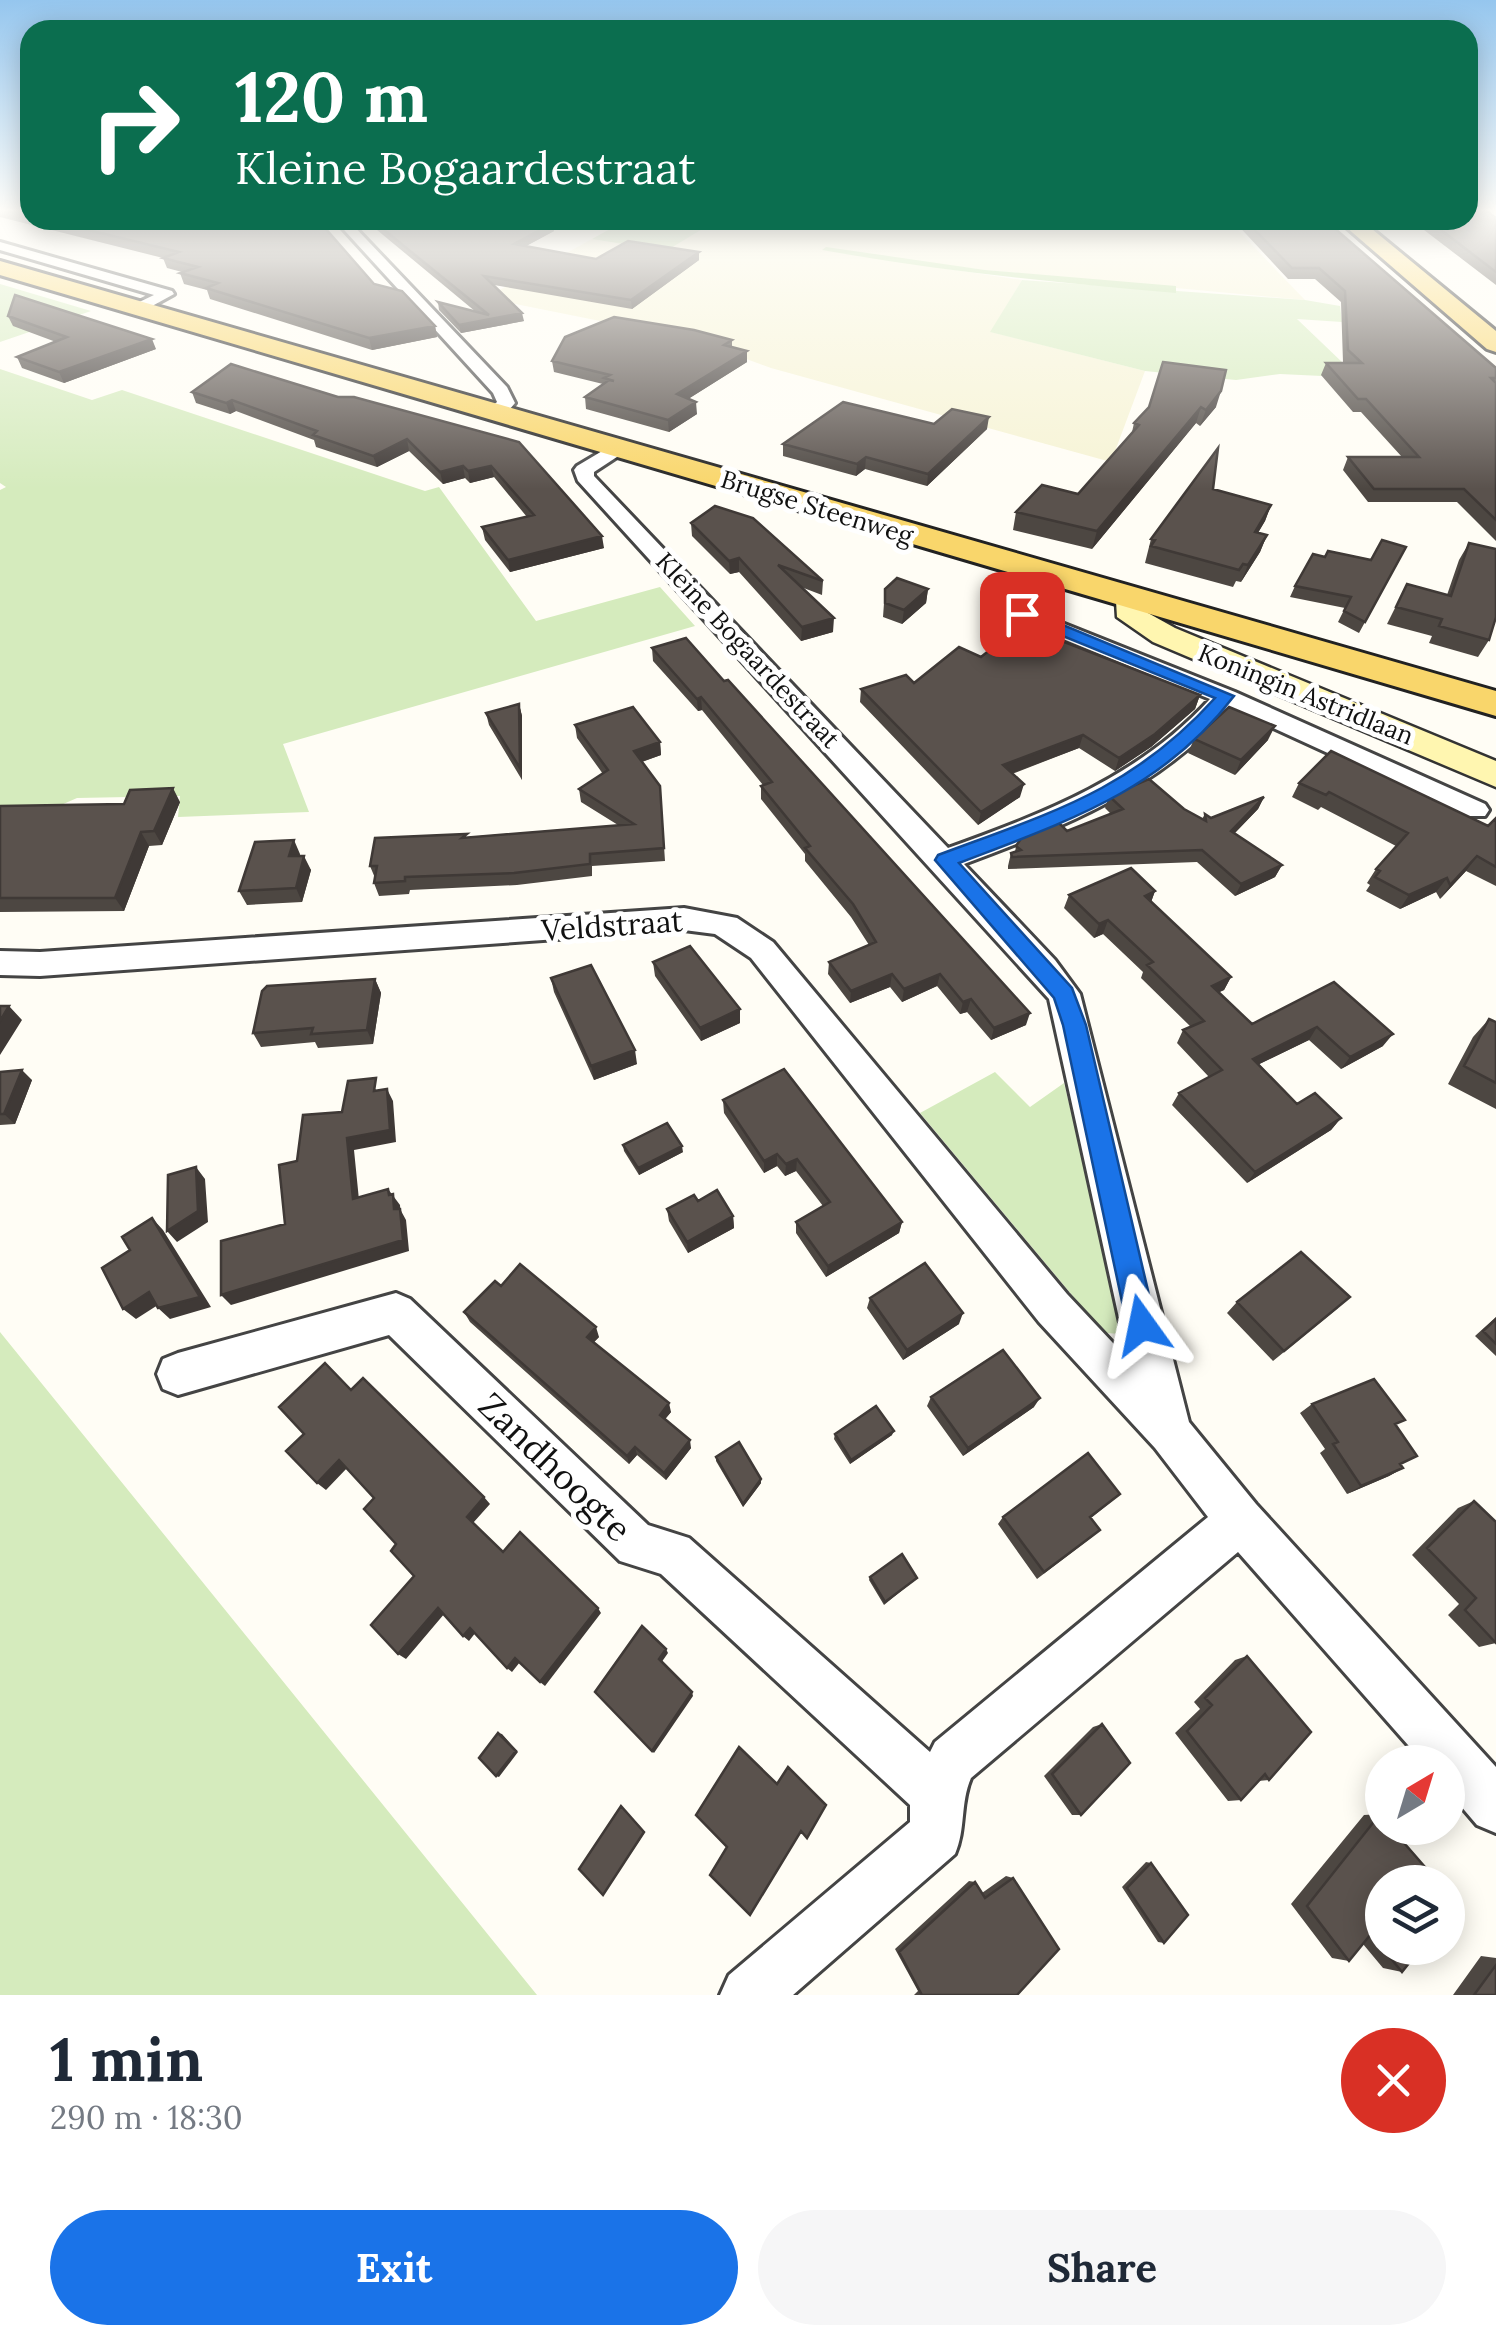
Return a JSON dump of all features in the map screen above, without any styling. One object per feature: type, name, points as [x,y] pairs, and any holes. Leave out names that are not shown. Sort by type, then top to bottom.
[{"type":"main road","name":"Brugse Steenweg","points":[[118,302],[1496,704]]},
{"type":"main road","points":[[1446,302],[1496,344]]},
{"type":"main road","name":"Koningin Astridlaan","points":[[1132,600],[1133,618],[1164,636],[1496,775]]},
{"type":"street","points":[[138,308],[150,302]]},
{"type":"street","points":[[418,302],[501,391],[506,402],[494,412]]},
{"type":"street","name":"Kleine Bogaardestraat","points":[[619,447],[590,463],[584,470],[585,476],[945,860],[1064,994],[1170,1434],[1240,1520],[1496,1806]]},
{"type":"street","points":[[1022,614],[1226,696],[1474,810]]},
{"type":"street","points":[[945,860],[1087,807],[1189,738],[1226,696]]},
{"type":"street","name":"Veldstraat","points":[[0,964],[79,962],[684,919],[701,919],[734,929],[762,950],[1053,1308],[1170,1434]]},
{"type":"street","name":"Zandhoogte","points":[[178,1374],[396,1313],[636,1545],[673,1554],[937,1794]]},
{"type":"street","points":[[749,1995],[936,1835],[937,1794],[954,1760],[1240,1520]]},
{"type":"shaded area","points":[[506,302],[1009,302],[991,332],[1145,371],[1111,462],[771,368],[695,340]]},
{"type":"green space","points":[[0,302],[61,302],[91,311],[0,342]]},
{"type":"green space","points":[[1008,302],[1317,302],[1340,306],[1342,322],[1297,319],[1344,364],[1322,376],[1280,374],[1236,380],[1145,371],[990,332]]},
{"type":"green space","points":[[0,369],[92,400],[122,390],[425,491],[439,487],[536,621],[660,587],[695,626],[283,744],[309,812],[178,817],[180,796],[77,798],[27,820],[0,820],[0,490],[6,487],[0,483]]},
{"type":"green space","points":[[995,1072],[1030,1107],[1064,1083],[1125,1327],[1122,1334],[1105,1333],[1097,1325],[920,1113]]},
{"type":"green space","points":[[0,1332],[537,1995],[0,1995]]},
{"type":"building","points":[[13,302],[37,302],[152,339],[59,372],[17,357],[67,337],[8,316]]},
{"type":"building","points":[[252,302],[412,302],[435,326],[369,338]]},
{"type":"building","points":[[438,302],[438,302],[489,315],[473,302],[511,302],[522,313],[459,325]]},
{"type":"building","points":[[1346,302],[1420,302],[1496,368],[1496,378],[1491,378],[1496,383],[1496,520],[1464,489],[1374,489],[1348,457],[1419,457],[1366,399],[1358,399],[1326,363],[1362,363],[1348,350]]},
{"type":"building","points":[[614,317],[694,330],[732,340],[724,345],[747,351],[677,394],[696,402],[668,420],[585,397],[609,380],[614,381],[604,378],[610,375],[552,361],[565,337]]},
{"type":"building","points":[[1163,362],[1226,370],[1221,391],[1206,410],[1201,407],[1097,531],[1016,512],[1042,485],[1078,494],[1139,425],[1134,423],[1149,407]]},
{"type":"building","points":[[231,364],[338,397],[354,397],[519,442],[602,536],[508,560],[482,527],[534,515],[491,466],[468,471],[463,466],[440,472],[407,439],[373,456],[232,400],[226,403],[192,392]]},
{"type":"building","points":[[843,402],[934,424],[952,409],[989,417],[928,474],[866,457],[857,464],[783,444]]},
{"type":"building","points":[[1218,448],[1213,489],[1271,505],[1255,532],[1267,535],[1248,565],[1243,564],[1239,570],[1151,546],[1155,540],[1151,539]]},
{"type":"building","points":[[715,506],[753,518],[823,581],[778,565],[834,618],[802,627],[739,558],[729,561],[691,523]]},
{"type":"building","points":[[1382,540],[1406,547],[1365,622],[1344,611],[1351,597],[1295,586],[1313,554],[1325,557],[1328,551],[1371,560]]},
{"type":"building","points":[[1469,543],[1496,549],[1496,617],[1489,640],[1439,626],[1442,619],[1396,607],[1407,584],[1451,596]]},
{"type":"building","points":[[897,578],[928,589],[904,610],[885,603],[885,589]]},
{"type":"building","points":[[1021,625],[1200,695],[1155,734],[1119,758],[1083,735],[1003,765],[1024,784],[981,812],[861,689],[906,675],[914,683],[959,647],[981,657]]},
{"type":"building","points":[[686,638],[1030,1013],[994,1028],[971,999],[963,1002],[940,974],[904,989],[892,974],[851,991],[829,962],[876,942],[853,904],[805,848],[810,846],[761,786],[772,782],[701,697],[697,699],[652,648]]},
{"type":"building","points":[[519,704],[520,768],[486,713]]},
{"type":"building","points":[[633,707],[660,742],[634,751],[660,786],[664,848],[590,854],[590,864],[514,873],[405,877],[405,881],[374,883],[377,866],[370,866],[375,838],[467,834],[462,838],[634,824],[579,789],[608,770],[575,725]]},
{"type":"building","points":[[1229,707],[1275,726],[1241,760],[1194,739]]},
{"type":"building","points":[[1331,751],[1488,826],[1496,818],[1496,867],[1477,856],[1450,885],[1447,878],[1409,895],[1375,877],[1380,871],[1376,869],[1408,833],[1329,792],[1326,795],[1299,783]]},
{"type":"building","points":[[1149,779],[1184,809],[1206,821],[1205,814],[1211,818],[1264,797],[1231,831],[1282,865],[1241,884],[1202,850],[1012,857],[1011,853],[1021,850],[1016,846],[1024,834],[1057,821],[1067,831],[1123,809],[1109,796]]},
{"type":"building","points":[[173,788],[154,831],[141,832],[115,898],[0,898],[0,806],[124,804],[130,790]]},
{"type":"building","points":[[294,840],[289,856],[304,856],[296,888],[239,891],[255,842]]},
{"type":"building","points":[[1131,868],[1155,891],[1145,896],[1231,977],[1212,986],[1252,1024],[1334,982],[1393,1034],[1350,1057],[1317,1027],[1253,1059],[1297,1104],[1315,1093],[1341,1118],[1255,1172],[1179,1093],[1222,1070],[1183,1030],[1204,1021],[1147,965],[1153,962],[1108,920],[1099,924],[1069,895]]},
{"type":"building","points":[[690,946],[740,1009],[700,1028],[653,962]]},
{"type":"building","points":[[591,965],[635,1050],[591,1066],[551,978]]},
{"type":"building","points":[[375,979],[367,1030],[311,1034],[313,1028],[253,1033],[262,991],[267,986]]},
{"type":"building","points":[[0,1006],[9,1006],[0,1021]]},
{"type":"building","points":[[1489,1019],[1496,1022],[1496,1083],[1464,1066]]},
{"type":"building","points":[[784,1069],[902,1222],[828,1266],[796,1222],[830,1202],[797,1159],[786,1164],[777,1154],[764,1161],[723,1100]]},
{"type":"building","points":[[22,1070],[4,1114],[0,1114],[0,1072]]},
{"type":"building","points":[[376,1078],[374,1091],[387,1089],[390,1130],[347,1138],[353,1199],[388,1189],[389,1195],[393,1194],[394,1209],[400,1209],[403,1240],[221,1295],[221,1241],[285,1224],[279,1165],[297,1161],[303,1115],[342,1112],[348,1081]]},
{"type":"building","points":[[667,1123],[682,1146],[638,1168],[623,1145]]},
{"type":"building","points":[[196,1167],[198,1211],[167,1231],[168,1175]]},
{"type":"building","points":[[717,1190],[733,1216],[687,1242],[667,1209],[694,1195],[698,1201]]},
{"type":"building","points":[[152,1218],[200,1297],[158,1308],[149,1292],[123,1309],[102,1268],[130,1250],[122,1237]]},
{"type":"building","points":[[1301,1252],[1350,1297],[1284,1351],[1237,1302]]},
{"type":"building","points":[[925,1263],[963,1313],[907,1350],[870,1298]]},
{"type":"building","points":[[520,1264],[596,1327],[587,1337],[669,1403],[660,1415],[690,1440],[664,1473],[635,1447],[627,1456],[464,1312],[495,1281],[501,1286]]},
{"type":"building","points":[[1496,1319],[1496,1344],[1483,1331]]},
{"type":"building","points":[[1003,1350],[1040,1398],[968,1448],[931,1397]]},
{"type":"building","points":[[325,1363],[351,1390],[363,1378],[484,1497],[467,1517],[503,1552],[520,1532],[598,1608],[540,1682],[515,1658],[507,1668],[470,1628],[463,1636],[438,1608],[398,1654],[371,1625],[414,1576],[391,1551],[396,1544],[364,1509],[374,1498],[339,1460],[317,1483],[286,1451],[304,1434],[279,1407]]},
{"type":"building","points":[[1374,1379],[1405,1420],[1395,1424],[1417,1456],[1400,1464],[1403,1468],[1361,1486],[1312,1404]]},
{"type":"building","points":[[876,1406],[894,1431],[851,1460],[835,1434]]},
{"type":"building","points":[[739,1442],[761,1479],[743,1504],[716,1457]]},
{"type":"building","points":[[1088,1453],[1120,1494],[1090,1517],[1100,1530],[1044,1572],[1003,1517]]},
{"type":"building","points":[[1474,1501],[1496,1522],[1496,1643],[1465,1610],[1476,1598],[1427,1548]]},
{"type":"building","points":[[902,1554],[917,1578],[885,1602],[870,1577]]},
{"type":"building","points":[[642,1626],[666,1649],[659,1659],[692,1692],[652,1751],[595,1692]]},
{"type":"building","points":[[1247,1656],[1311,1732],[1269,1780],[1265,1774],[1241,1800],[1187,1731],[1212,1705],[1205,1698]]},
{"type":"building","points":[[1102,1724],[1130,1763],[1081,1815],[1052,1774]]},
{"type":"building","points":[[498,1733],[516,1751],[496,1776],[479,1758]]},
{"type":"building","points":[[739,1747],[777,1784],[788,1767],[826,1805],[807,1838],[801,1831],[750,1915],[710,1875],[727,1847],[696,1815]]},
{"type":"building","points":[[621,1806],[644,1832],[603,1895],[579,1869]]},
{"type":"building","points":[[1365,1833],[1365,1845],[1406,1845],[1423,1865],[1365,1865],[1365,1941],[1349,1961],[1307,1906]]},
{"type":"building","points":[[1151,1863],[1188,1915],[1164,1943],[1127,1888]]},
{"type":"building","points":[[1013,1878],[1059,1949],[1017,1995],[922,1995],[899,1952],[975,1882],[985,1898]]},
{"type":"building","points":[[1496,1965],[1496,1995],[1474,1995]]},
{"type":"route","points":[[1022,614],[1226,696],[1189,738],[1087,807],[945,860],[1064,994],[1142,1325]]}]
